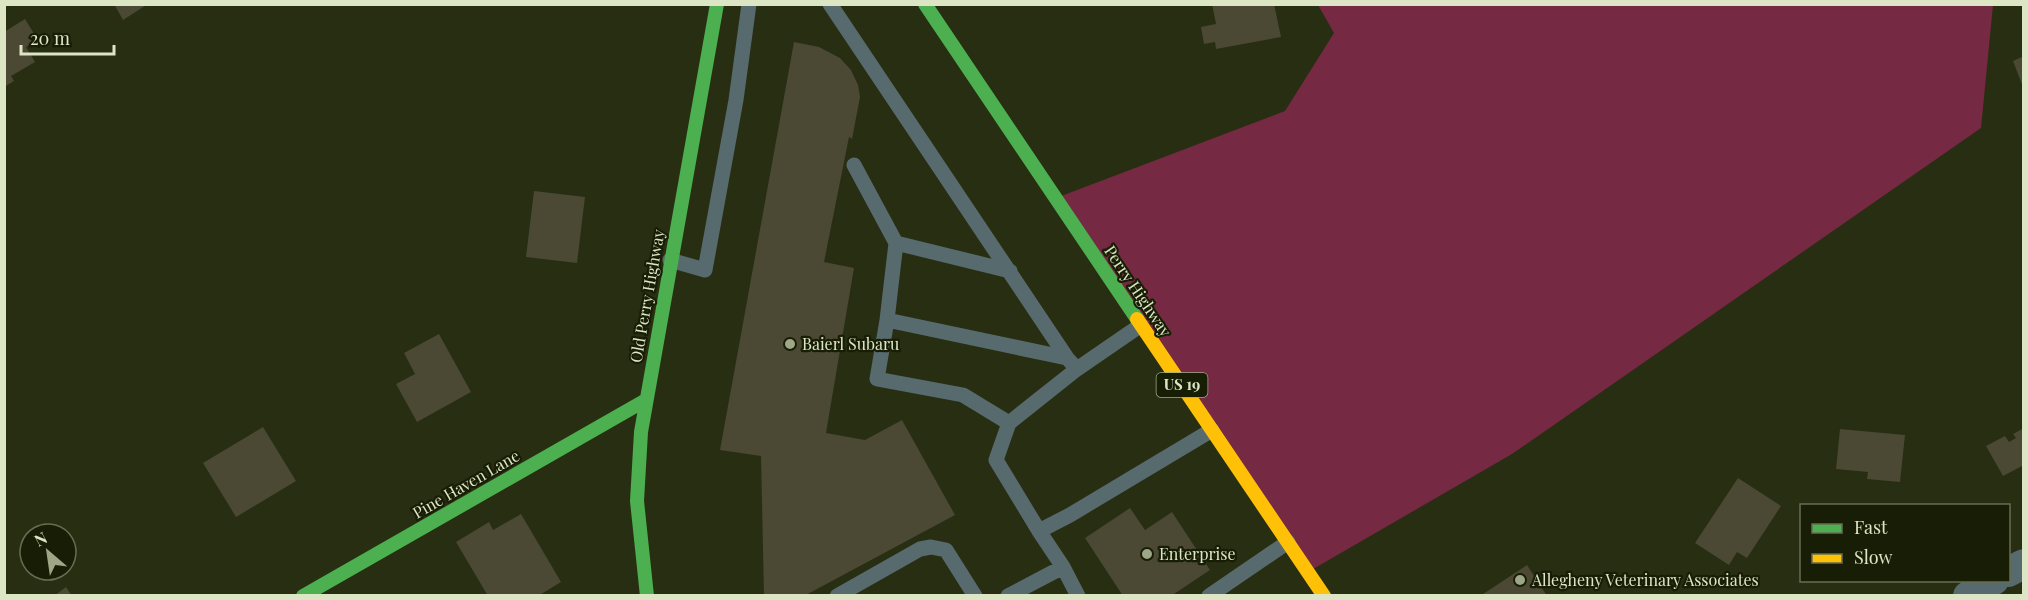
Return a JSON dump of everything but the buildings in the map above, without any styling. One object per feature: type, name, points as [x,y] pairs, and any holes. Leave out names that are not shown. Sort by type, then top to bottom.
[{"type":"street","name":"Old Perry Highway","points":[[647,596],[637,501],[639,455],[670,260],[717,4]]},
{"type":"street","name":"Perry Highway","points":[[925,4],[1324,596]]},
{"type":"street","name":"Pine Haven Lane","points":[[303,596],[646,400]]},
{"type":"street","points":[[2010,571],[2024,564]]},
{"type":"street","points":[[1968,596],[1991,582]]},
{"type":"lane","points":[[670,260],[705,270],[736,100],[747,33],[749,4]]},
{"type":"lane","points":[[830,4],[1072,363]]},
{"type":"lane","points":[[854,165],[896,243],[877,379],[963,394],[1009,423]]},
{"type":"lane","points":[[896,243],[1010,271]]},
{"type":"lane","points":[[887,320],[1072,363]]},
{"type":"lane","points":[[1078,596],[1063,567],[996,460],[1009,423],[1072,363],[1141,325]]},
{"type":"lane","points":[[1039,531],[1070,515],[1212,430]]},
{"type":"lane","points":[[1209,596],[1288,542]]},
{"type":"lane","points":[[837,596],[920,549],[931,547],[946,550],[975,596]]},
{"type":"lane","points":[[1008,596],[1063,567]]},
{"type":"shaded area","points":[[1318,5],[1993,5],[1981,128],[1512,454],[1308,572],[1056,198],[1285,111],[1334,33]]},
{"type":"traffic: fast","points":[[647,596],[637,501],[641,432],[717,4]]},
{"type":"traffic: fast","points":[[925,4],[1137,319]]},
{"type":"traffic: fast","points":[[303,596],[646,400]]},
{"type":"traffic: slow","points":[[1137,319],[1324,596]]},
{"type":"place","name":"Baierl Subaru","points":[[790,344]]},
{"type":"place","name":"Enterprise","points":[[1147,554]]},
{"type":"place","name":"Allegheny Veterinary Associates","points":[[1520,580]]}]
